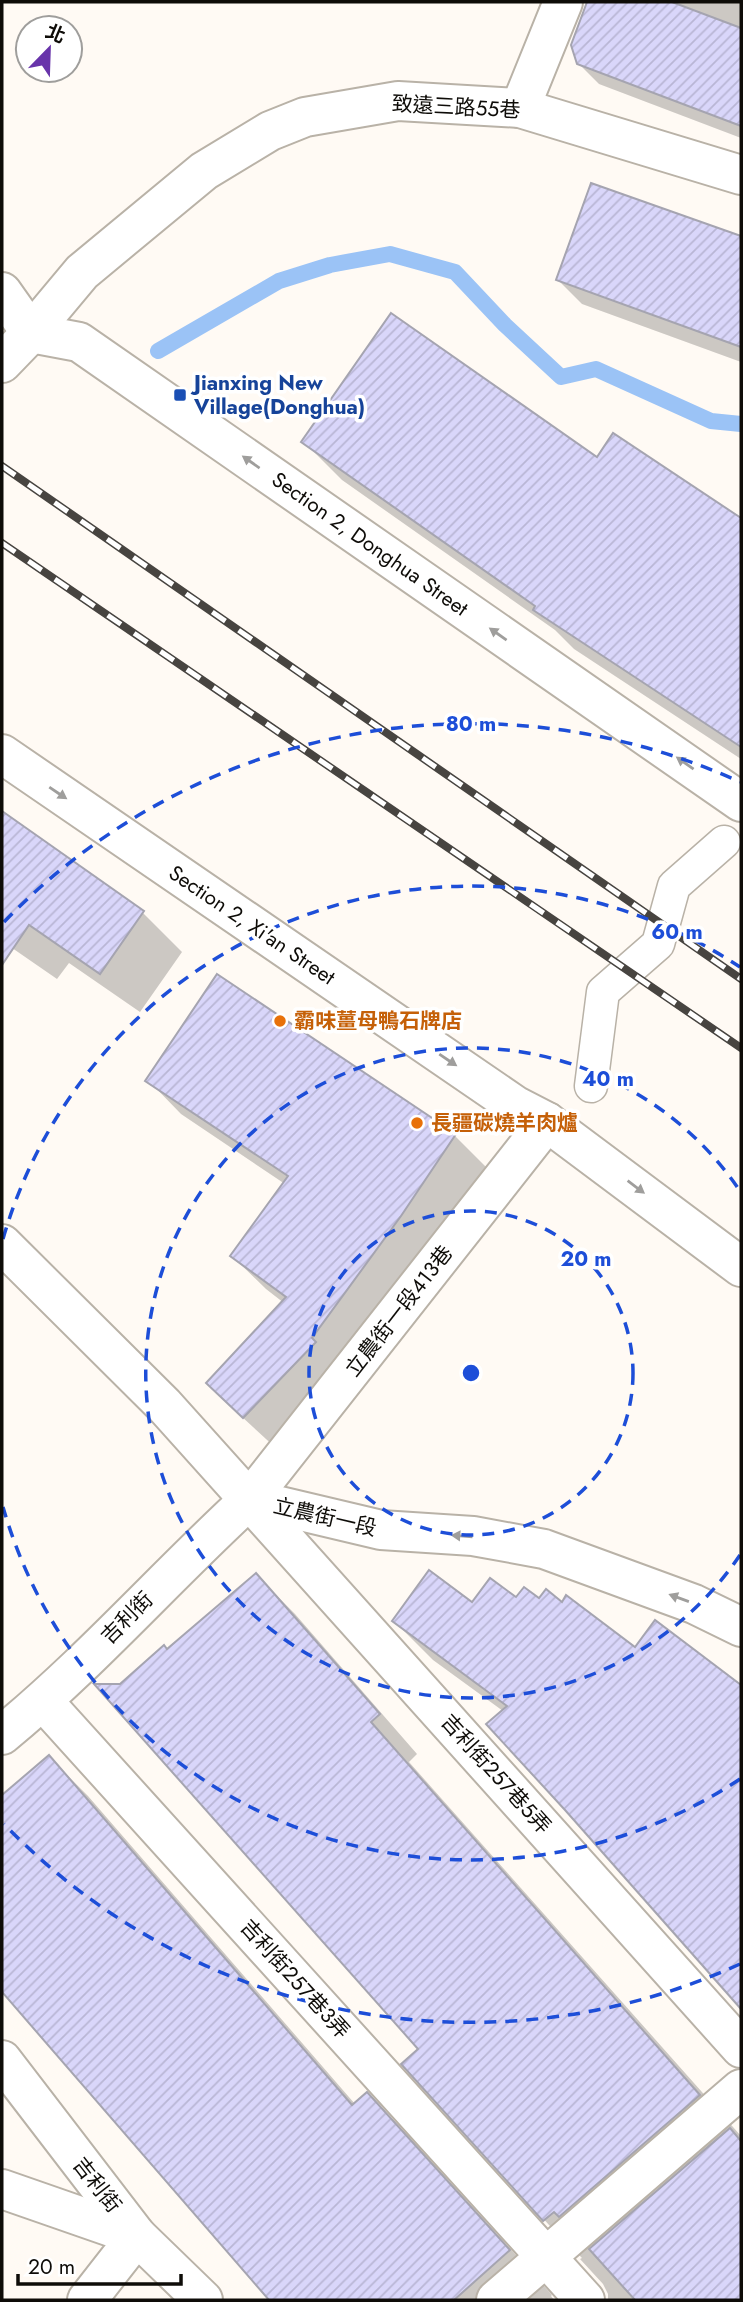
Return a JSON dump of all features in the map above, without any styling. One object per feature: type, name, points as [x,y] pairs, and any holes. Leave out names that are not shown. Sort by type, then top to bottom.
[{"type":"street","points":[[520,108],[563,2]]},
{"type":"street","name":"致遠三路55巷","points":[[2,363],[32,333],[82,272],[204,171],[270,131],[305,117],[398,101],[520,108],[741,174]]},
{"type":"street","points":[[2,292],[32,333]]},
{"type":"street","name":"Section 2, Donghua Street","points":[[32,333],[79,342],[741,802]]},
{"type":"street","name":"Section 2, Xi'an Street","points":[[2,754],[516,1106],[547,1122],[741,1267]]},
{"type":"street","points":[[591,1086],[603,992],[657,944],[674,886],[724,842]]},
{"type":"street","name":"立農街一段413巷","points":[[250,1499],[547,1122]]},
{"type":"street","name":"立農街一段","points":[[2,1244],[164,1405],[250,1499],[380,1530],[473,1536],[544,1549],[694,1604],[741,1627]]},
{"type":"street","name":"吉利街","points":[[2,1735],[43,1701],[250,1499]]},
{"type":"street","name":"吉利街257巷5弄","points":[[250,1499],[741,2048]]},
{"type":"street","name":"吉利街257巷3弄","points":[[43,1701],[585,2300]]},
{"type":"street","name":"吉利街","points":[[2,2060],[137,2236],[203,2300]]},
{"type":"street","points":[[496,2300],[741,2089]]},
{"type":"street","points":[[2,2189],[137,2236],[87,2300]]},
{"type":"building","points":[[587,2],[672,2],[741,28],[741,126],[577,64],[571,45]]},
{"type":"building","points":[[591,183],[741,236],[741,347],[556,280]]},
{"type":"building","points":[[391,313],[597,457],[613,433],[741,518],[741,747],[533,610],[535,606],[301,442]]},
{"type":"building","points":[[2,811],[144,911],[100,974],[29,925],[2,965]]},
{"type":"building","points":[[217,974],[456,1134],[401,1216],[312,1338],[316,1342],[243,1418],[206,1383],[286,1297],[230,1256],[288,1176],[145,1081]]},
{"type":"building","points":[[429,1570],[472,1602],[490,1578],[516,1597],[524,1587],[539,1598],[546,1589],[562,1602],[566,1595],[635,1647],[655,1620],[741,1685],[741,2009],[486,1724],[507,1706],[392,1621]]},
{"type":"building","points":[[256,1573],[380,1714],[371,1722],[700,2095],[559,2217],[554,2212],[543,2221],[401,2064],[418,2049],[94,1684],[120,1684],[164,1645],[167,1649]]},
{"type":"building","points":[[49,1755],[352,2105],[367,2092],[510,2250],[454,2300],[269,2300],[2,1992],[2,1795]]},
{"type":"building","points":[[730,2128],[741,2141],[741,2300],[635,2300],[589,2249]]},
{"type":"waterway","points":[[158,351],[279,281],[330,265],[390,254],[455,272],[505,325],[561,377],[596,369],[711,421],[741,424]]},
{"type":"railway","points":[[2,466],[741,979]]},
{"type":"railway","points":[[2,543],[741,1048]]},
{"type":"place","name":"Jianxing New Village(Donghua)","points":[[180,395]]},
{"type":"place","name":"霸味薑母鴨石牌店","points":[[280,1021]]},
{"type":"place","name":"長疆碳燒羊肉爐","points":[[417,1123]]}]
